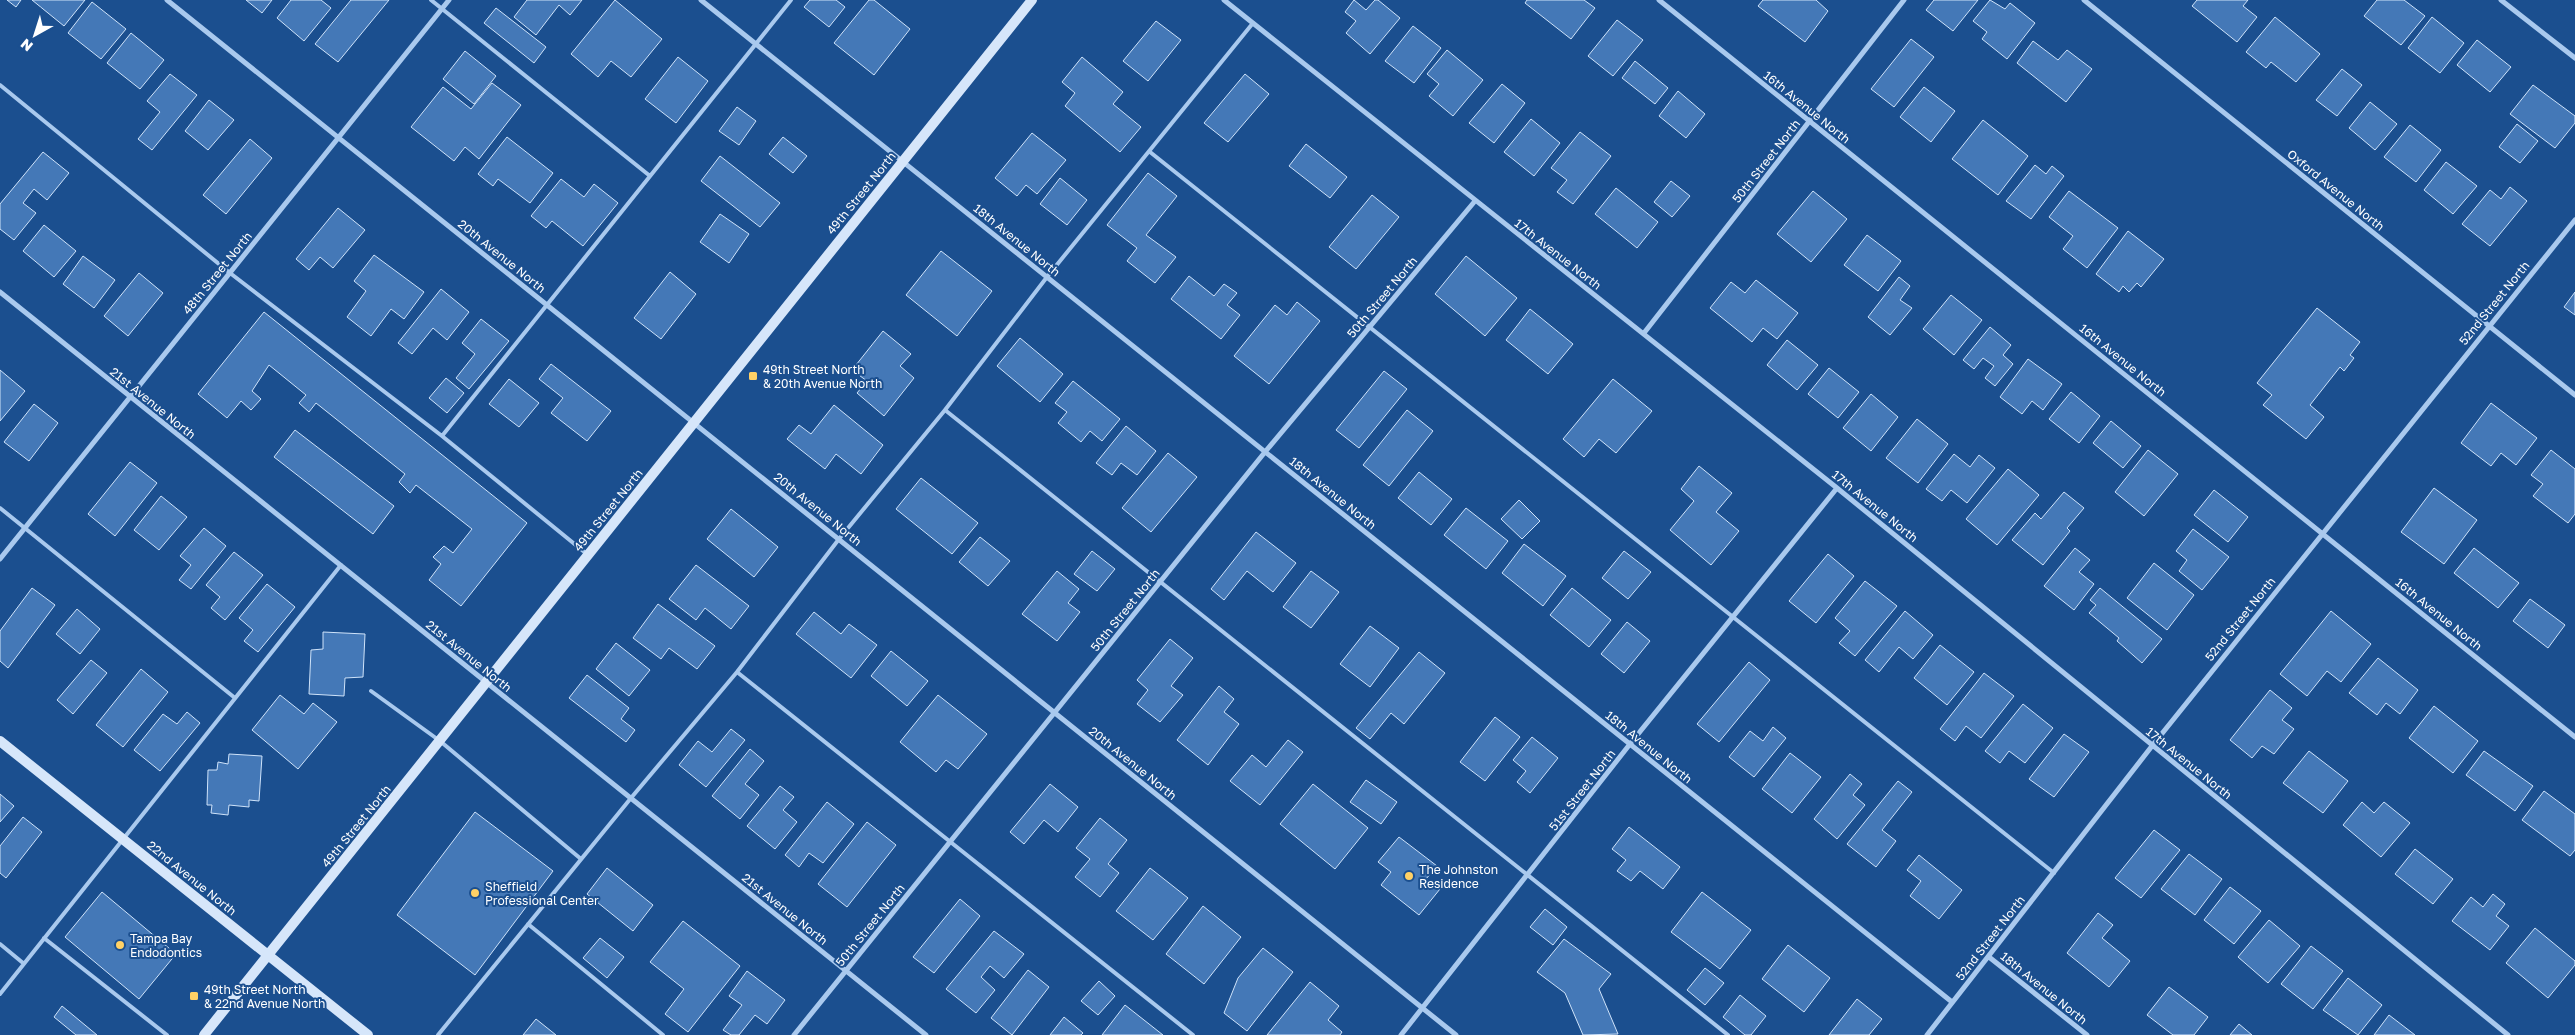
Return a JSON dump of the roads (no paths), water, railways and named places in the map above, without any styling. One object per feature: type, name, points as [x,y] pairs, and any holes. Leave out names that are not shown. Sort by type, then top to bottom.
[{"type":"main road","name":"49th Street North","points":[[204,1035],[1032,0]]},
{"type":"main road","name":"22nd Avenue North","points":[[0,741],[368,1035]]},
{"type":"street","name":"20th Avenue North","points":[[167,0],[1456,1035]]},
{"type":"street","name":"48th Street North","points":[[0,558],[449,0]]},
{"type":"street","name":"18th Avenue North","points":[[701,0],[1952,1002]]},
{"type":"street","name":"17th Avenue North","points":[[1224,0],[1474,201],[1644,333],[1837,488],[2508,1035]]},
{"type":"street","name":"16th Avenue North","points":[[1658,0],[2575,737]]},
{"type":"street","name":"50th Street North","points":[[1644,333],[1904,0]]},
{"type":"street","name":"Oxford Avenue North","points":[[2084,0],[2575,394]]},
{"type":"street","points":[[2502,0],[2575,58]]},
{"type":"street","name":"50th Street North","points":[[794,1035],[1265,452],[1474,201]]},
{"type":"street","name":"52nd Street North","points":[[1927,1035],[2152,746],[2575,220]]},
{"type":"street","name":"21st Avenue North","points":[[0,292],[926,1035]]},
{"type":"street","name":"51st Street North","points":[[1401,1035],[1630,744],[1837,488]]},
{"type":"street","name":"18th Avenue North","points":[[1989,957],[2086,1035]]},
{"type":"lane","points":[[431,0],[650,176]]},
{"type":"lane","points":[[442,436],[792,0]]},
{"type":"lane","points":[[438,1035],[631,798],[737,672],[839,539],[945,410],[1252,23]]},
{"type":"lane","points":[[0,85],[230,272],[442,436],[588,555]]},
{"type":"lane","points":[[1150,152],[2054,873]]},
{"type":"lane","points":[[945,410],[1728,1035]]},
{"type":"lane","points":[[0,508],[235,698]]},
{"type":"lane","points":[[0,994],[340,565]]},
{"type":"lane","points":[[737,672],[1193,1035]]},
{"type":"lane","points":[[371,691],[440,741],[581,860]]},
{"type":"lane","points":[[528,924],[663,1035]]},
{"type":"lane","points":[[44,938],[167,1035]]},
{"type":"lane","points":[[0,944],[23,963]]},
{"type":"place","name":"49th Street North & 20th Avenue North","points":[[753,376]]},
{"type":"place","name":"The Johnston Residence","points":[[1409,876]]},
{"type":"place","name":"Sheffield Professional Center","points":[[475,893]]},
{"type":"place","name":"Tampa Bay Endodontics","points":[[120,945]]},
{"type":"place","name":"49th Street North & 22nd Avenue North","points":[[194,996]]}]
